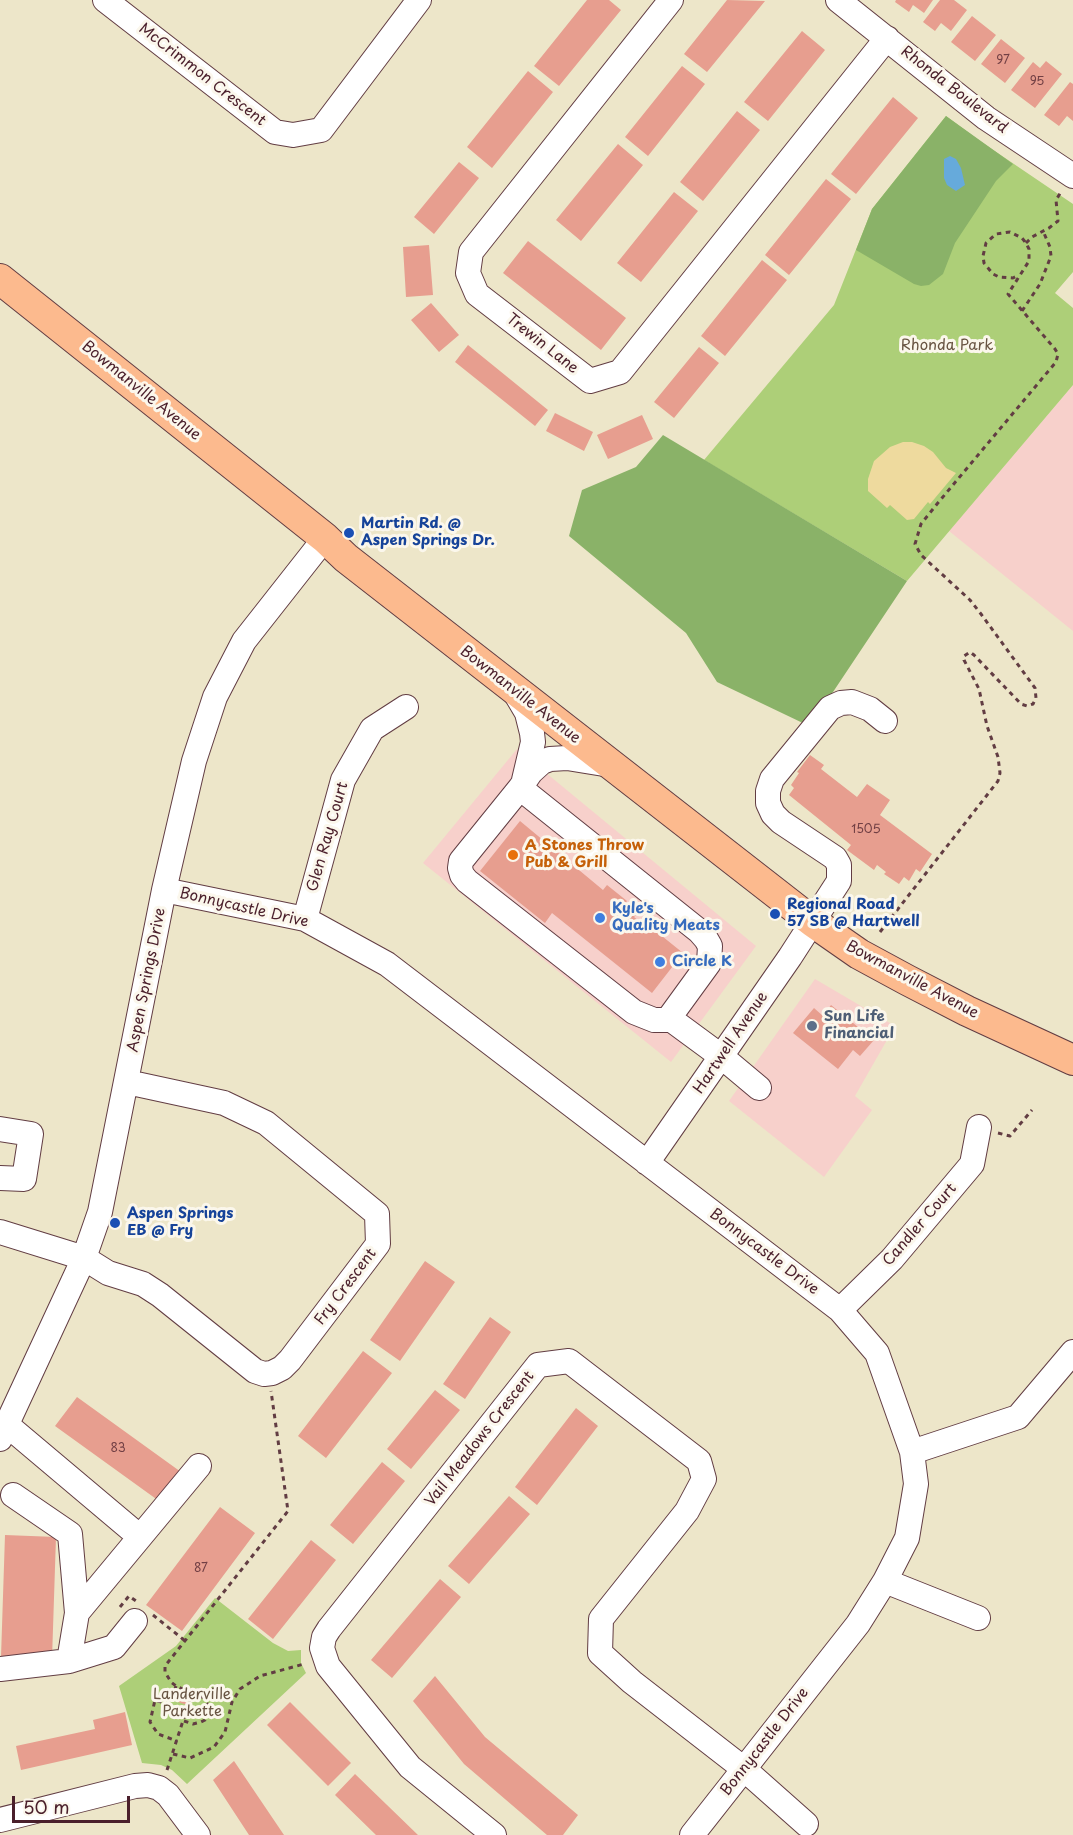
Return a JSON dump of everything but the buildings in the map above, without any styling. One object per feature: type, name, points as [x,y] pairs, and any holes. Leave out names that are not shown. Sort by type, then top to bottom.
[{"type":"main road","name":"Bowmanville Avenue","points":[[0,279],[325,538],[346,558],[813,922],[859,954],[907,980],[967,1011],[1073,1060]]},
{"type":"street","name":"McCrimmon Crescent","points":[[105,0],[275,132],[293,135],[321,130],[419,0]]},
{"type":"street","name":"Trewin Lane","points":[[671,0],[471,252],[468,273],[477,294],[590,381],[620,372],[887,38]]},
{"type":"street","name":"Rhonda Boulevard","points":[[838,0],[1067,184]]},
{"type":"street","name":"Aspen Springs Drive","points":[[3,1432],[84,1258],[100,1212],[164,890],[194,761],[215,697],[244,641],[325,538]]},
{"type":"street","points":[[513,689],[527,713],[532,733],[522,785]]},
{"type":"street","name":"Hartwell Avenue","points":[[647,1162],[722,1056],[839,881],[839,866],[830,854],[781,822],[773,814],[768,803],[768,790],[772,779],[830,708],[841,703],[852,702],[870,709],[885,721]]},
{"type":"street","name":"Glen Ray Court","points":[[304,919],[343,780],[372,729],[405,707]]},
{"type":"street","points":[[522,785],[699,931],[711,946],[709,963],[669,1018],[659,1021],[634,1012],[462,875],[461,861],[522,785],[537,767],[550,759],[583,759],[610,765]]},
{"type":"street","name":"Bonnycastle Drive","points":[[164,890],[304,919],[387,964],[840,1310],[877,1353],[912,1452],[916,1484],[907,1538],[885,1581],[858,1624],[692,1835]]},
{"type":"street","points":[[669,1018],[722,1056],[759,1088]]},
{"type":"street","name":"Fry Crescent","points":[[84,1258],[108,1273],[143,1284],[246,1364],[264,1374],[282,1368],[290,1360],[378,1245],[377,1214],[266,1123],[224,1103],[127,1082]]},
{"type":"street","name":"Candler Court","points":[[840,1310],[892,1259],[972,1164],[979,1127]]},
{"type":"street","points":[[0,1129],[31,1134],[24,1179],[0,1178]]},
{"type":"street","points":[[0,1232],[84,1258]]},
{"type":"street","points":[[912,1452],[1018,1417],[1073,1352]]},
{"type":"street","name":"Vail Meadows Crescent","points":[[494,1835],[410,1767],[328,1666],[322,1648],[324,1637],[329,1629],[538,1365],[569,1361],[699,1461],[704,1479],[687,1510],[601,1619],[600,1653],[632,1682],[744,1769]]},
{"type":"street","points":[[3,1432],[140,1538]]},
{"type":"street","points":[[77,1613],[199,1466]]},
{"type":"street","points":[[13,1495],[70,1534],[77,1613],[69,1661]]},
{"type":"street","points":[[885,1581],[978,1618]]},
{"type":"street","points":[[0,1669],[69,1661],[114,1647],[135,1621]]},
{"type":"street","points":[[744,1769],[807,1824]]},
{"type":"street","points":[[0,1820],[148,1785],[159,1788],[168,1795],[198,1835]]},
{"type":"path","points":[[1026,243],[1058,220],[1056,200],[1067,184]]},
{"type":"path","points":[[1022,311],[1040,284],[1051,256],[1043,231]]},
{"type":"path","points":[[880,932],[998,781],[1000,773],[998,757],[987,726],[979,689],[964,656],[970,652],[974,655],[1022,704],[1033,704],[1036,698],[1035,688],[970,600],[921,555],[915,544],[921,524],[1056,362],[1058,354],[1055,349],[1008,294],[1029,261],[1029,249],[1026,243],[1016,234],[1003,232],[990,238],[984,250],[984,263],[993,274],[1005,278],[1019,275]]},
{"type":"path","points":[[979,1127],[1010,1136],[1032,1110]]},
{"type":"path","points":[[232,1700],[204,1698],[176,1686],[165,1672],[165,1666],[288,1511],[271,1391]]},
{"type":"path","points":[[173,1754],[190,1758],[214,1747],[225,1732],[232,1700],[240,1689],[260,1676],[304,1664]]},
{"type":"path","points":[[170,1705],[176,1686]]},
{"type":"path","points":[[167,1770],[192,1693]]},
{"type":"path","points":[[184,1721],[196,1724],[205,1720],[209,1712],[204,1698]]},
{"type":"path","points":[[177,1741],[158,1734],[150,1722],[155,1700],[187,1710]]},
{"type":"shaded area","points":[[1073,385],[1073,631],[949,531]]},
{"type":"shaded area","points":[[517,749],[756,946],[671,1062],[423,863]]},
{"type":"shaded area","points":[[815,979],[895,1026],[855,1096],[872,1110],[824,1177],[729,1101]]},
{"type":"green space","name":"Rhonda Park","points":[[946,116],[1073,204],[1073,272],[1055,293],[1073,308],[1073,385],[907,581],[704,460],[834,305],[872,209]]},
{"type":"green space","points":[[946,116],[1013,164],[996,181],[955,243],[943,274],[929,285],[921,286],[856,250],[872,209]]},
{"type":"green space","points":[[663,435],[907,581],[833,692],[807,725],[717,682],[686,633],[569,536],[582,490],[636,467]]},
{"type":"green space","name":"Landerville Parkette","points":[[215,1598],[273,1643],[288,1651],[301,1650],[301,1663],[306,1673],[187,1784],[172,1770],[161,1765],[142,1763],[119,1686],[176,1646]]},
{"type":"sand","points":[[903,442],[924,446],[933,452],[946,468],[956,473],[930,504],[928,502],[914,519],[907,520],[890,505],[887,508],[868,491],[868,479],[874,461],[890,447]]},
{"type":"water","points":[[950,156],[956,159],[961,168],[965,185],[956,191],[947,185],[944,178],[944,159]]},
{"type":"place","name":"Martin Rd. @ Aspen Springs Dr.","points":[[349,533]]},
{"type":"place","name":"A Stones Throw Pub & Grill","points":[[513,855]]},
{"type":"place","name":"Regional Road 57 SB @ Hartwell","points":[[775,914]]},
{"type":"place","name":"Kyle's Quality Meats","points":[[600,918]]},
{"type":"place","name":"Circle K","points":[[660,962]]},
{"type":"place","name":"Sun Life Financial","points":[[812,1026]]},
{"type":"place","name":"Aspen Springs EB @ Fry","points":[[115,1223]]}]
